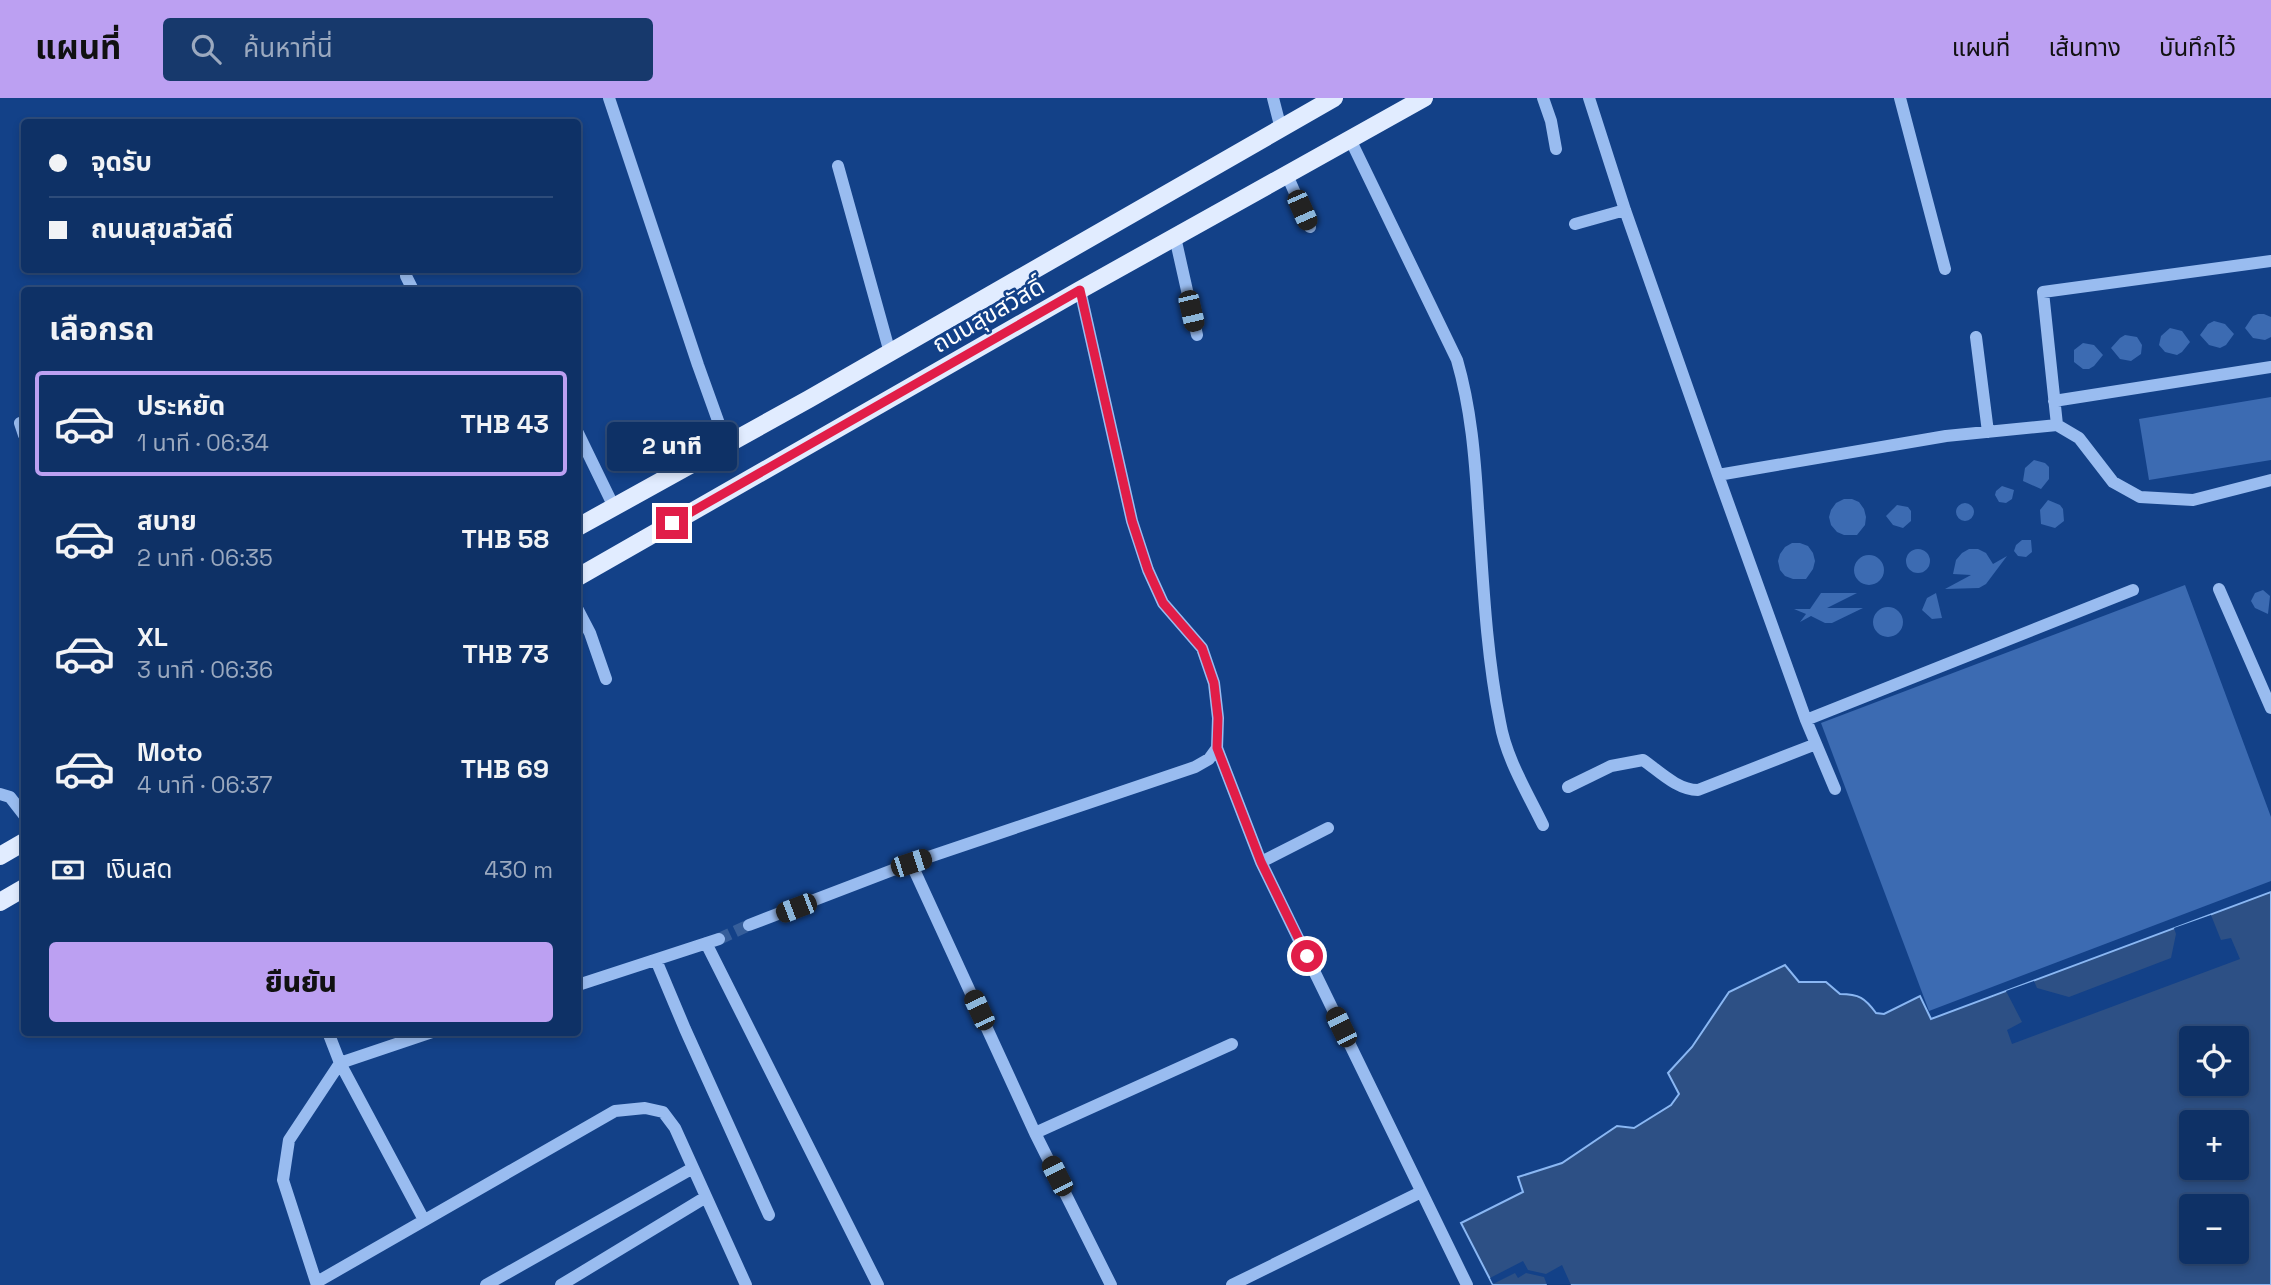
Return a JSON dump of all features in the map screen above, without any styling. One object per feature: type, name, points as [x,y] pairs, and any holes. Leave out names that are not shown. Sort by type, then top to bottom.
[{"type":"main road","name":"ถนนสุขสวัสดิ์","points":[[581,525],[890,353],[1334,98]]},
{"type":"main road","name":"ถนนสุขสวัสดิ์","points":[[581,575],[1080,290],[1424,98]]},
{"type":"main road","points":[[0,856],[21,844]]},
{"type":"main road","points":[[0,902],[21,890]]},
{"type":"street","points":[[609,98],[726,443]]},
{"type":"street","points":[[1273,98],[1281,128]]},
{"type":"street","points":[[1543,98],[1556,149]]},
{"type":"street","points":[[1588,98],[1805,720],[1835,789]]},
{"type":"street","points":[[1900,98],[1945,269]]},
{"type":"street","points":[[1350,139],[1457,360],[1464,384],[1476,471],[1486,618],[1500,722],[1507,748],[1543,825]]},
{"type":"street","points":[[838,166],[890,353]]},
{"type":"street","points":[[1287,175],[1310,227]]},
{"type":"street","points":[[1575,224],[1625,209]]},
{"type":"street","points":[[1175,237],[1197,335]]},
{"type":"street","points":[[2057,425],[2043,292],[2271,261]]},
{"type":"street","points":[[406,276],[412,287]]},
{"type":"street","points":[[1080,290],[1132,521],[1148,570],[1163,603],[1202,648],[1214,683],[1218,718],[1217,748],[1261,862],[1468,1285]]},
{"type":"street","points":[[1976,337],[1989,432]]},
{"type":"street","points":[[2054,401],[2271,367]]},
{"type":"street","points":[[1718,475],[1946,436],[2057,425],[2079,438],[2113,482],[2140,497],[2193,500],[2271,480]]},
{"type":"street","points":[[581,439],[614,507]]},
{"type":"street","points":[[2218,589],[2271,708]]},
{"type":"street","points":[[1805,720],[2133,590]]},
{"type":"street","points":[[581,616],[606,679]]},
{"type":"street","points":[[1568,787],[1611,766],[1643,760],[1688,790],[1698,790],[1816,744]]},
{"type":"street","points":[[749,925],[911,863],[1195,767],[1209,759],[1217,748]]},
{"type":"street","points":[[0,794],[10,797],[21,811]]},
{"type":"street","points":[[1261,862],[1328,828]]},
{"type":"street","points":[[911,863],[1035,1133],[1111,1285]]},
{"type":"street","points":[[581,984],[713,941],[878,1285]]},
{"type":"street","points":[[656,960],[769,1215]]},
{"type":"street","points":[[330,1036],[340,1063],[424,1220]]},
{"type":"street","points":[[420,1036],[340,1063],[289,1140],[284,1180],[317,1284],[615,1111],[645,1108],[663,1112],[675,1128],[746,1285]]},
{"type":"street","points":[[1035,1133],[1232,1044]]},
{"type":"street","points":[[486,1285],[693,1167]]},
{"type":"street","points":[[1232,1285],[1421,1192]]},
{"type":"street","points":[[561,1285],[706,1197]]},
{"type":"water","points":[[2271,892],[2271,1285],[1493,1285],[1461,1223],[1523,1192],[1518,1177],[1562,1163],[1617,1126],[1634,1128],[1671,1105],[1679,1094],[1668,1073],[1692,1047],[1729,992],[1785,965],[1799,982],[1826,982],[1840,994],[1861,998],[1876,1013],[1884,1014],[1920,996],[1931,1019]]},
{"type":"pier","points":[[2211,915],[2221,940],[2231,938],[2240,959],[2012,1044],[2007,1030],[2022,1022],[2006,991],[2034,981],[2037,988],[2069,997],[2171,958],[2176,934],[2174,928]]},
{"type":"pier","points":[[1523,1261],[1528,1270],[1546,1274],[1562,1265],[1571,1285],[1547,1285],[1544,1277],[1526,1273],[1518,1278],[1515,1273],[1493,1284],[1490,1278]]},
{"type":"building","points":[[2258,314],[2271,317],[2271,337],[2265,340],[2253,338],[2245,328],[2253,316]]},
{"type":"building","points":[[2214,321],[2225,324],[2234,334],[2226,345],[2220,348],[2209,345],[2200,335],[2208,324]]},
{"type":"building","points":[[2170,328],[2182,331],[2190,342],[2177,355],[2165,352],[2159,345],[2161,336]]},
{"type":"building","points":[[2125,335],[2137,337],[2142,345],[2141,354],[2131,361],[2120,359],[2111,348]]},
{"type":"building","points":[[2083,343],[2094,345],[2103,355],[2089,369],[2083,369],[2074,362],[2074,350]]},
{"type":"building","points":[[2271,397],[2271,460],[2149,480],[2139,419]]},
{"type":"building","points":[[2034,460],[2049,467],[2049,479],[2041,489],[2023,481],[2025,468]]},
{"type":"building","points":[[2002,486],[2014,490],[2012,499],[2006,503],[1999,502],[1995,495]]},
{"type":"building","points":[[1844,499],[1859,502],[1864,509],[1865,525],[1857,535],[1844,535],[1831,525],[1831,510],[1836,503]]},
{"type":"building","points":[[2048,500],[2063,509],[2064,521],[2055,528],[2041,524],[2040,510]]},
{"type":"building","points":[[1965,503],[1971,506],[1974,512],[1971,518],[1965,521],[1959,518],[1956,512],[1959,506]]},
{"type":"building","points":[[1897,505],[1908,507],[1911,511],[1911,521],[1903,528],[1893,525],[1886,516]]},
{"type":"building","points":[[2022,540],[2031,540],[2032,552],[2026,557],[2018,556],[2014,551]]},
{"type":"building","points":[[1792,543],[1808,546],[1813,553],[1813,569],[1806,579],[1793,579],[1780,570],[1780,554]]},
{"type":"building","points":[[1918,549],[1929,556],[1930,561],[1923,572],[1918,573],[1907,566],[1906,561],[1913,550]]},
{"type":"building","points":[[1969,549],[1986,553],[1993,564],[2007,556],[1986,584],[1979,588],[1945,589],[1971,575],[1953,574],[1956,560]]},
{"type":"building","points":[[1869,555],[1880,559],[1884,570],[1880,581],[1869,585],[1858,581],[1854,570],[1858,559]]},
{"type":"building","points":[[2185,585],[2271,817],[2271,881],[1929,1011],[1821,723]]},
{"type":"building","points":[[2263,590],[2270,596],[2268,614],[2255,608],[2251,601],[2255,593]]},
{"type":"building","points":[[1821,593],[1857,593],[1827,608],[1863,608],[1832,623],[1825,623],[1811,616],[1800,622],[1806,614],[1794,609],[1810,609]]},
{"type":"building","points":[[1936,593],[1942,618],[1932,619],[1922,610],[1927,598]]},
{"type":"building","points":[[1888,607],[1899,611],[1903,622],[1899,633],[1888,637],[1877,633],[1873,622],[1877,611]]},
{"type":"tunnel","points":[[719,939],[749,925]]},
{"type":"route","points":[[672,523],[1080,290],[1132,521],[1148,570],[1163,603],[1202,648],[1214,683],[1218,718],[1217,748],[1261,862],[1307,956]]}]
